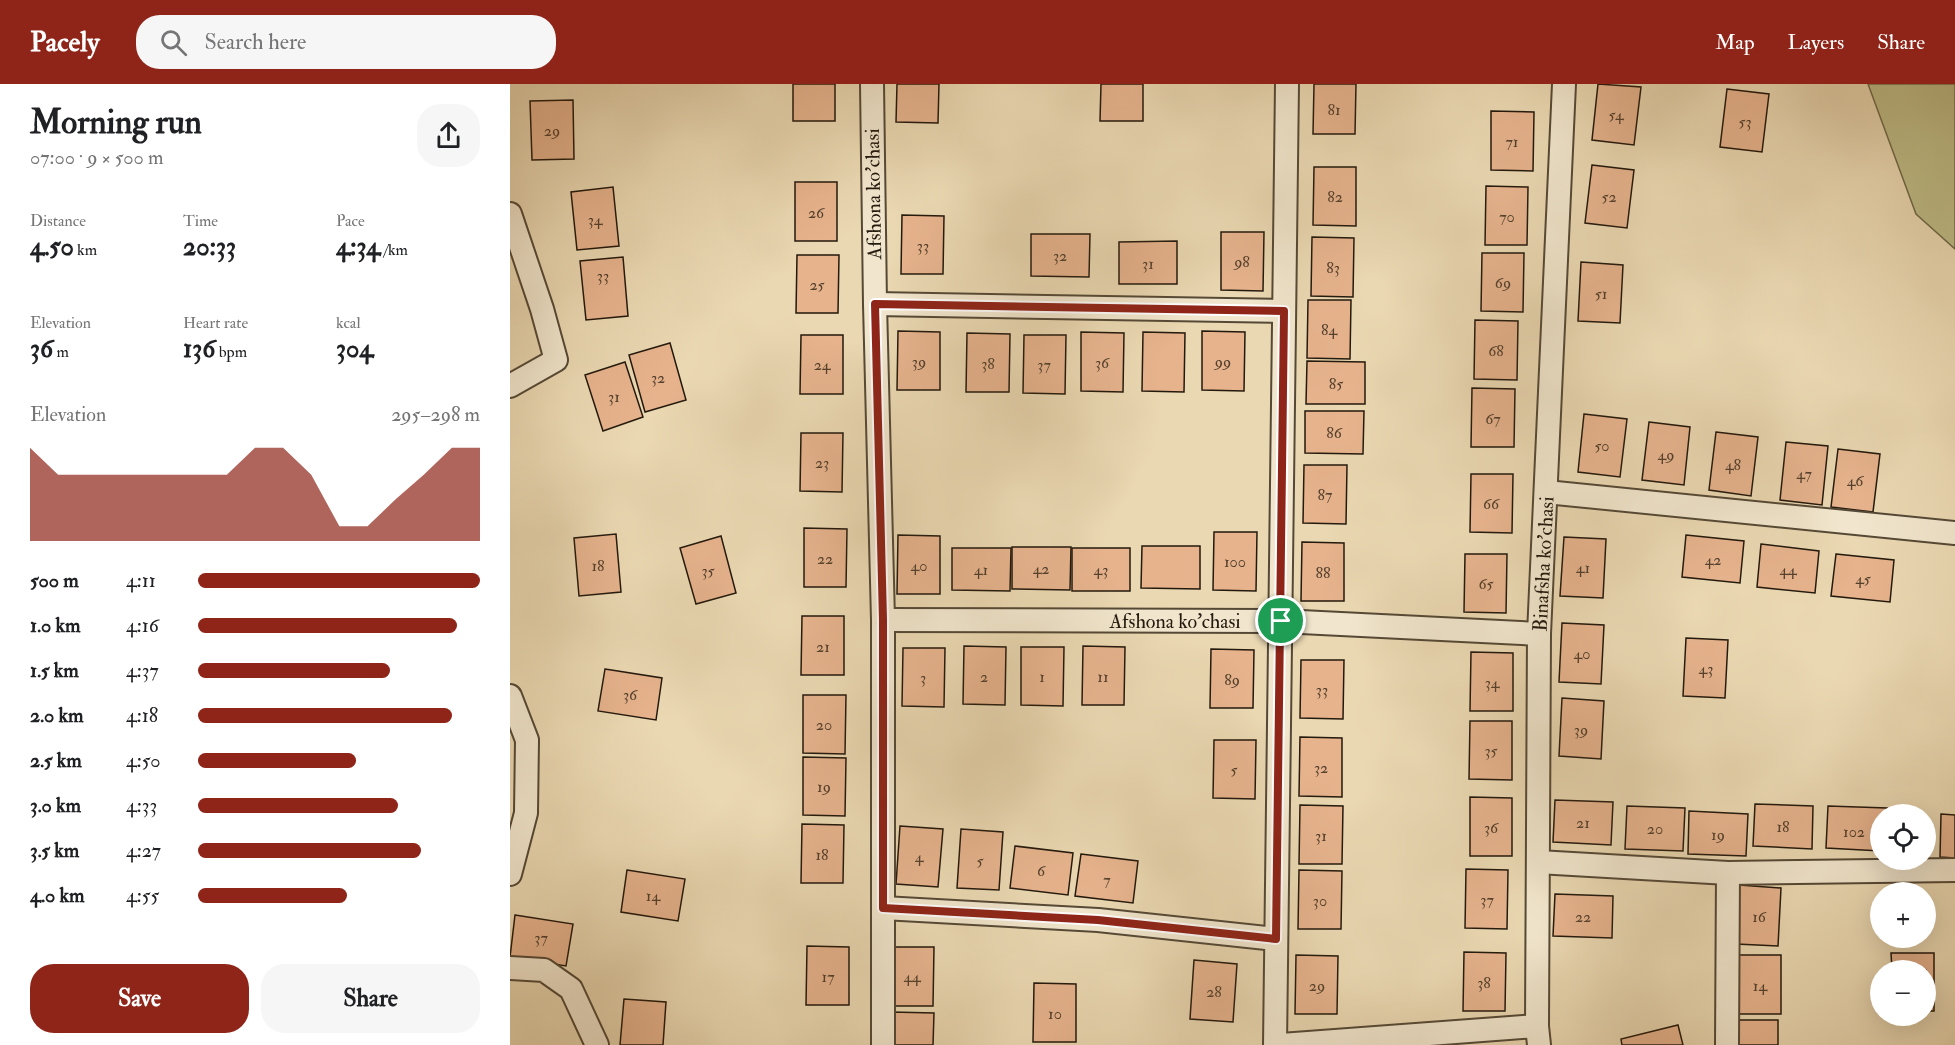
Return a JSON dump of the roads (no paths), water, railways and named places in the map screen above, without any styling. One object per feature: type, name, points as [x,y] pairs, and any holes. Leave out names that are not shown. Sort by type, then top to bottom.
[{"type":"street","name":"Afshona ko'chasi","points":[[872,84],[883,620],[883,1045]]},
{"type":"street","points":[[1275,1045],[1287,84]]},
{"type":"street","name":"Binafsha ko'chasi","points":[[1538,1036],[1539,634],[1564,84]]},
{"type":"street","points":[[510,214],[542,309],[556,360],[510,386]]},
{"type":"street","points":[[875,304],[1284,311]]},
{"type":"street","points":[[1546,492],[1955,533]]},
{"type":"street","name":"Afshona ko'chasi","points":[[883,620],[1281,621],[1539,634]]},
{"type":"street","points":[[510,696],[527,740],[526,813],[510,874]]},
{"type":"street","points":[[1538,862],[1728,873],[1955,870]]},
{"type":"street","points":[[1727,1045],[1728,873]]},
{"type":"street","points":[[883,908],[1098,920],[1276,939]]},
{"type":"street","points":[[510,968],[544,970],[570,989],[597,1045]]},
{"type":"street","points":[[1281,1045],[1538,1036]]}]
